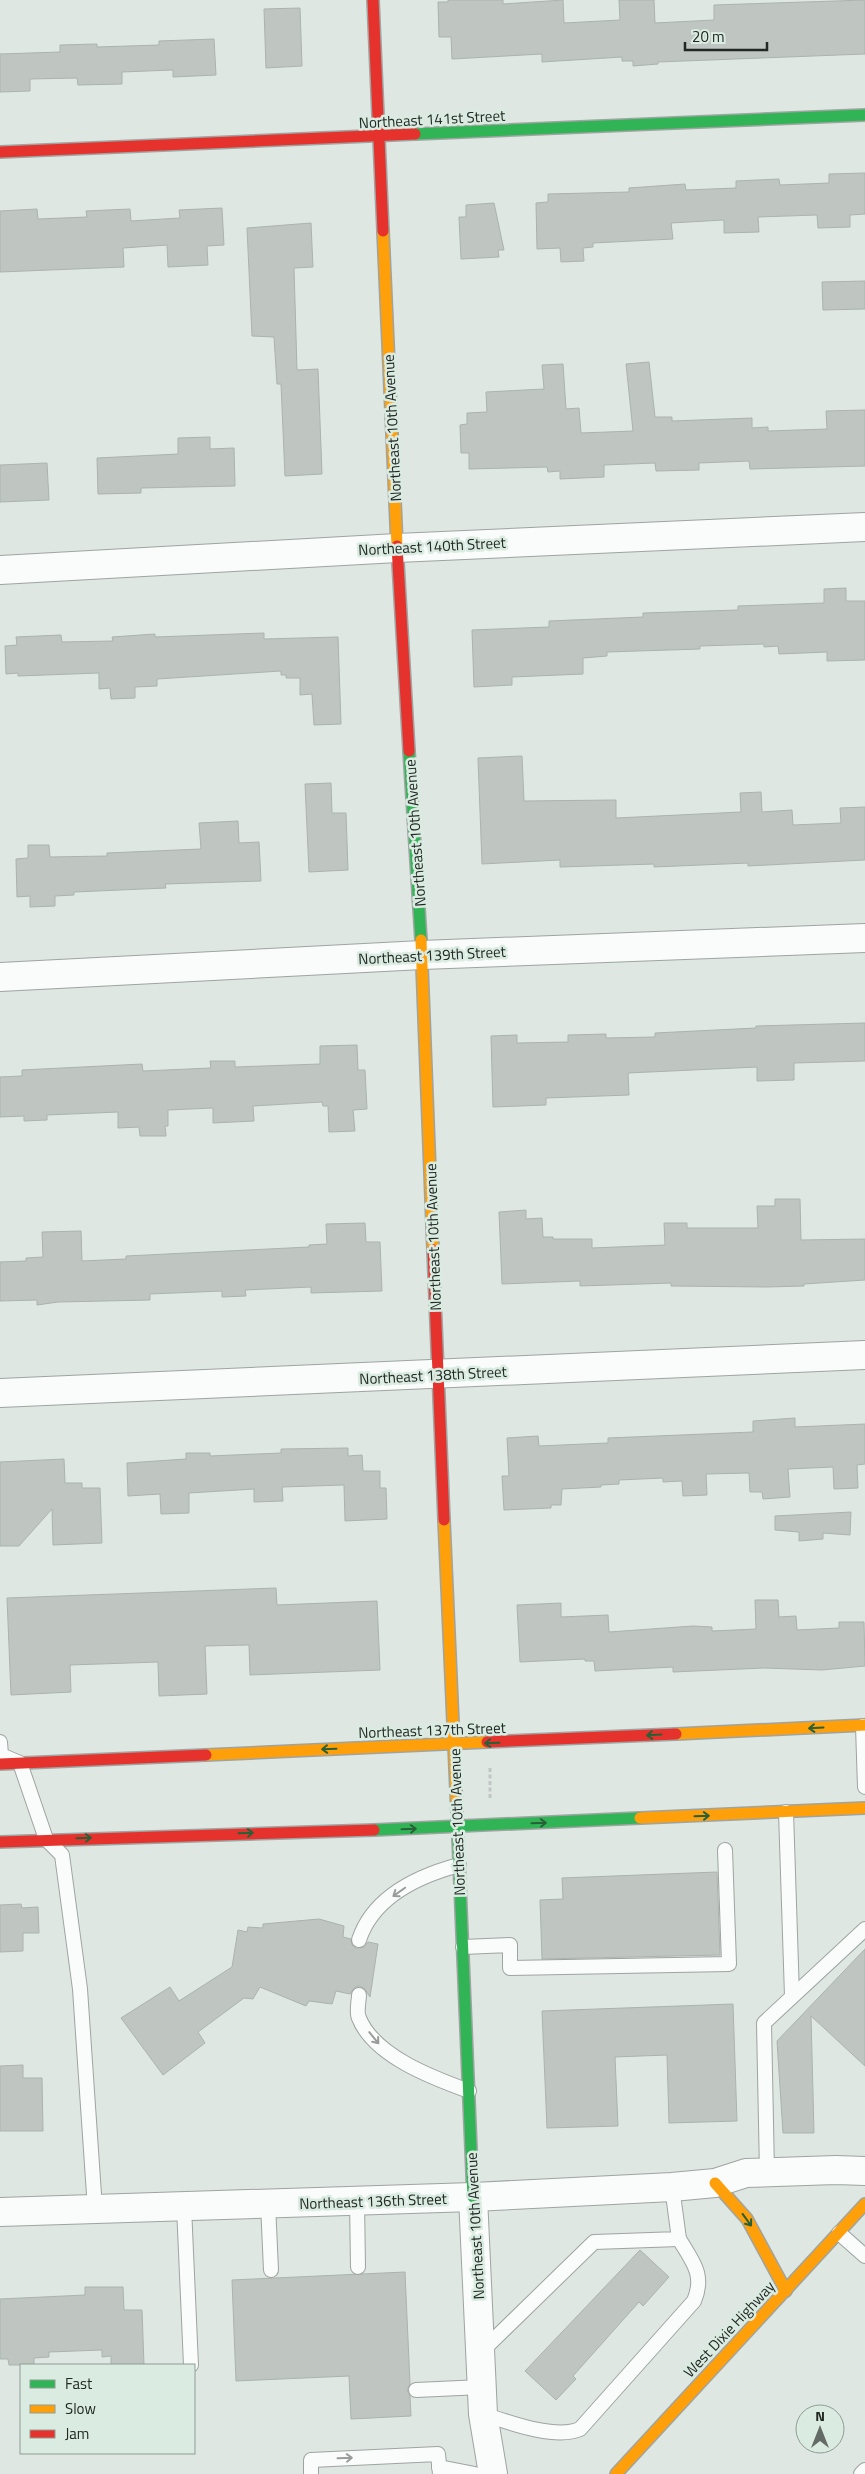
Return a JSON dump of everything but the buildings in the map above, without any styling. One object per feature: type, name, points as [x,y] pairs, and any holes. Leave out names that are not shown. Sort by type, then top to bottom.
[{"type":"street","name":"Northeast 10th Avenue","points":[[373,0],[397,548],[422,955],[480,2353],[483,2414],[493,2474]]},
{"type":"street","name":"Northeast 141st Street","points":[[0,152],[865,115]]},
{"type":"street","name":"Northeast 140th Street","points":[[0,570],[397,548],[865,527]]},
{"type":"street","name":"Northeast 139th Street","points":[[0,977],[422,955],[865,938]]},
{"type":"street","name":"Northeast 138th Street","points":[[0,1394],[865,1354]]},
{"type":"street","name":"Northeast 137th Street","points":[[0,1764],[864,1726]]},
{"type":"street","points":[[0,1842],[458,1827],[865,1808]]},
{"type":"street","name":"Northeast 136th Street","points":[[0,2212],[473,2198],[672,2187],[715,2182],[746,2173],[865,2171]]},
{"type":"street","points":[[715,2182],[747,2219],[786,2291]]},
{"type":"street","name":"West Dixie Highway","points":[[617,2474],[865,2204]]},
{"type":"lane","points":[[864,1726],[865,1786]]},
{"type":"lane","points":[[0,1742],[1,1755],[20,1763],[46,1839],[62,1856],[80,1990],[94,2209]]},
{"type":"lane","points":[[786,1812],[792,1996]]},
{"type":"lane","points":[[463,1947],[510,1945],[510,1968],[729,1964],[725,1850]]},
{"type":"lane","points":[[359,1940],[371,1914],[389,1899],[433,1872],[459,1866]]},
{"type":"lane","points":[[767,2172],[764,2023],[865,1929]]},
{"type":"lane","points":[[359,1995],[358,2017],[376,2042],[397,2060],[438,2080],[469,2091]]},
{"type":"lane","points":[[483,2414],[520,2426],[558,2432],[572,2433],[580,2429],[694,2301],[699,2288],[698,2276],[679,2239],[672,2187]]},
{"type":"lane","points":[[358,2201],[358,2268]]},
{"type":"lane","points":[[268,2204],[271,2270]]},
{"type":"lane","points":[[184,2207],[190,2364]]},
{"type":"lane","points":[[839,2233],[865,2256]]},
{"type":"lane","points":[[480,2353],[594,2242],[679,2239]]},
{"type":"lane","points":[[416,2390],[482,2387]]},
{"type":"lane","points":[[311,2474],[311,2460],[439,2465],[476,2474]]},
{"type":"lane","points":[[861,2474],[865,2470]]},
{"type":"path","points":[[490,1765],[490,1803]]},
{"type":"traffic: fast","points":[[415,134],[865,115]]},
{"type":"traffic: fast","points":[[409,751],[421,940]]},
{"type":"traffic: fast","points":[[457,1813],[473,2197]]},
{"type":"traffic: fast","points":[[374,1830],[640,1818]]},
{"type":"traffic: slow","points":[[383,231],[397,546]]},
{"type":"traffic: slow","points":[[421,940],[433,1250]]},
{"type":"traffic: slow","points":[[444,1520],[457,1813]]},
{"type":"traffic: slow","points":[[676,1734],[865,1725]]},
{"type":"traffic: slow","points":[[206,1755],[487,1742]]},
{"type":"traffic: slow","points":[[640,1818],[865,1808]]},
{"type":"traffic: slow","points":[[715,2183],[747,2219],[786,2291]]},
{"type":"traffic: slow","points":[[616,2474],[865,2204]]},
{"type":"traffic: jam","points":[[373,0],[383,231]]},
{"type":"traffic: jam","points":[[0,152],[415,134]]},
{"type":"traffic: jam","points":[[397,546],[409,751]]},
{"type":"traffic: jam","points":[[433,1250],[444,1520]]},
{"type":"traffic: jam","points":[[487,1742],[676,1734]]},
{"type":"traffic: jam","points":[[0,1764],[206,1755]]},
{"type":"traffic: jam","points":[[0,1842],[374,1830]]}]
